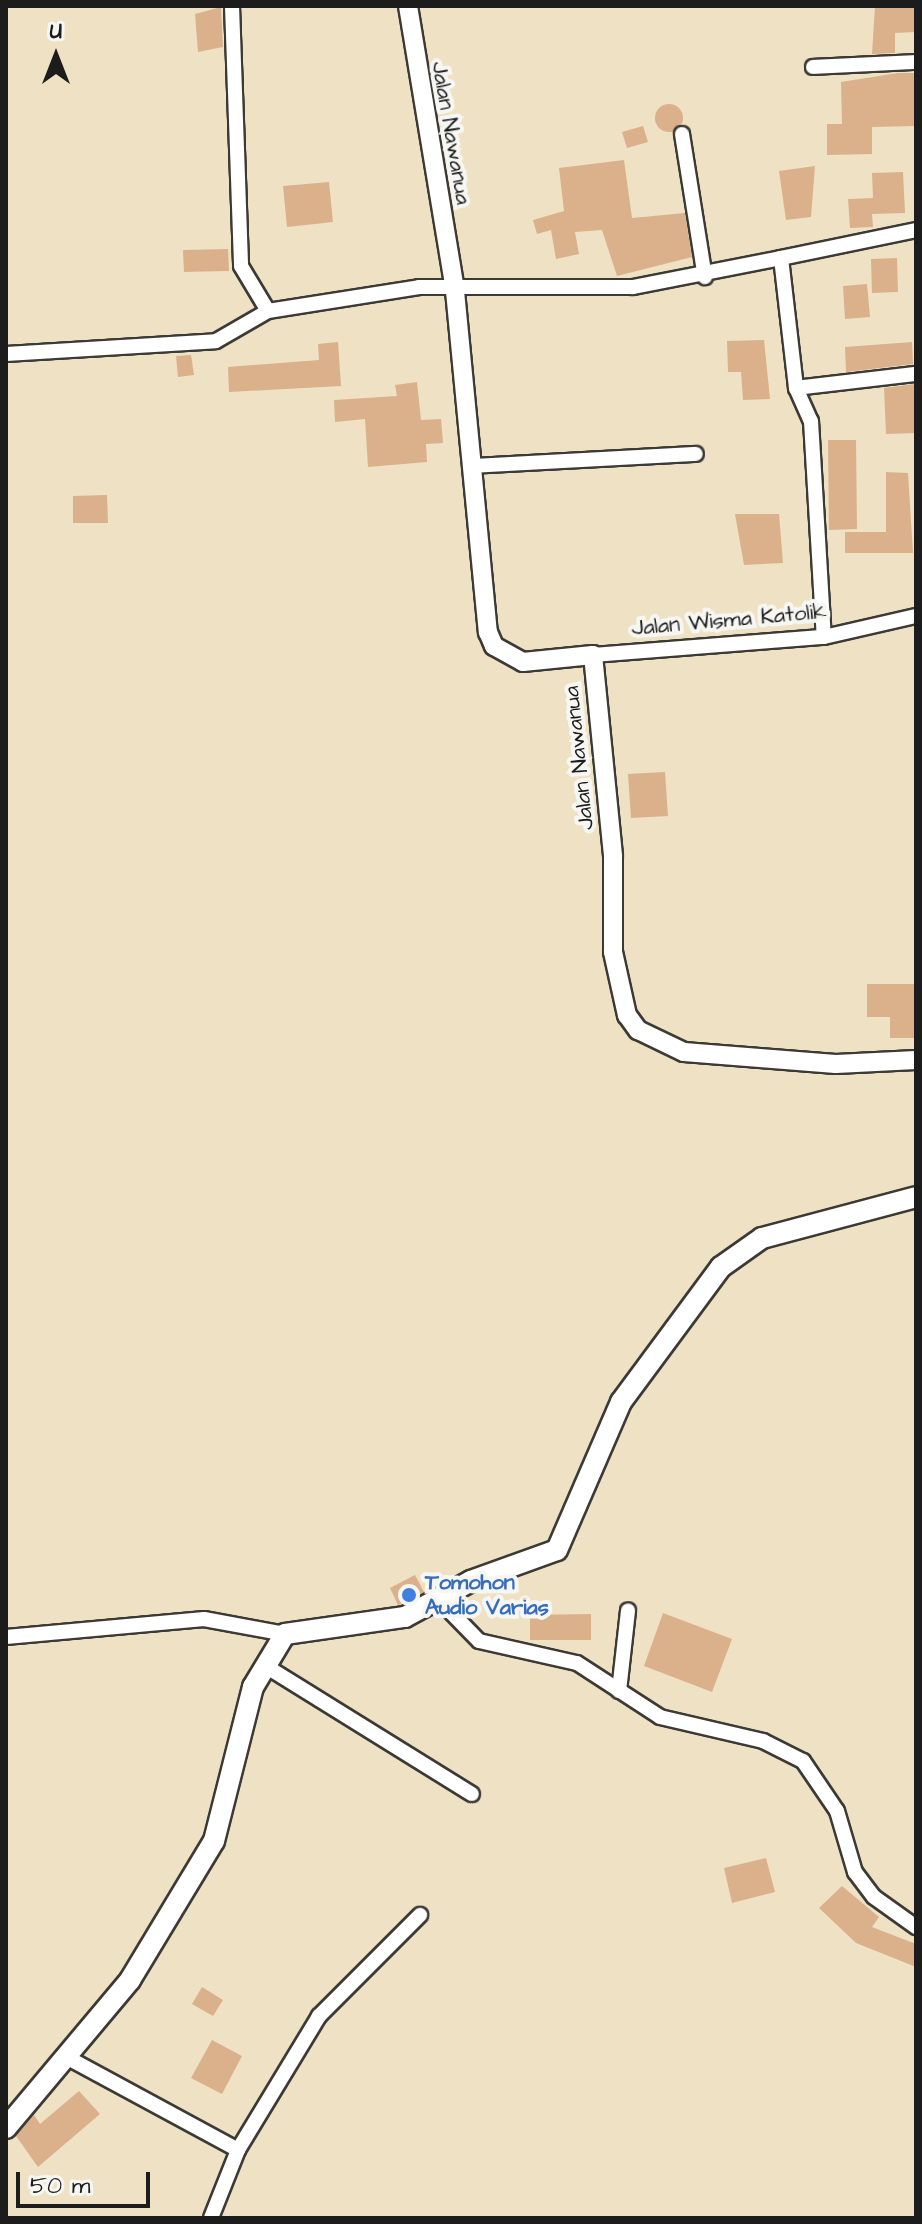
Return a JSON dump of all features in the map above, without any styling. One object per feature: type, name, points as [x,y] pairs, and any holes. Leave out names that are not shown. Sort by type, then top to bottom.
[{"type":"main road","points":[[6,2128],[70,2059],[130,1980],[214,1841],[253,1687],[285,1634],[374,1624],[440,1601],[471,1581],[557,1550],[621,1402],[739,1250],[916,1197]]},
{"type":"street","points":[[232,6],[241,266],[268,311]]},
{"type":"street","name":"Jalan Nawanua","points":[[408,6],[455,291],[494,646],[523,662],[593,655],[613,857],[613,952],[619,992],[638,1030],[684,1052],[822,1063],[916,1060]]},
{"type":"street","points":[[813,67],[916,62]]},
{"type":"street","points":[[682,134],[705,277]]},
{"type":"street","points":[[6,354],[216,341],[268,311],[419,287],[455,291],[633,287],[705,277],[916,230]]},
{"type":"street","points":[[781,258],[796,388],[811,421],[824,637]]},
{"type":"street","points":[[796,388],[916,374]]},
{"type":"street","points":[[472,466],[696,454]]},
{"type":"street","name":"Jalan Wisma Katolik","points":[[593,655],[824,637],[916,616]]},
{"type":"street","points":[[440,1601],[479,1641],[577,1663],[660,1717],[763,1741],[803,1761],[837,1811],[855,1872],[874,1897],[916,1927]]},
{"type":"street","points":[[619,1691],[628,1611]]},
{"type":"street","points":[[6,1637],[204,1619],[285,1634]]},
{"type":"street","points":[[267,1667],[472,1794]]},
{"type":"street","points":[[211,2218],[238,2150],[319,2016],[420,1915]]},
{"type":"street","points":[[70,2059],[238,2150]]},
{"type":"building","points":[[875,6],[916,6],[916,32],[895,33],[895,53],[872,54]]},
{"type":"building","points":[[221,7],[223,47],[198,52],[195,14]]},
{"type":"building","points":[[916,73],[916,126],[872,127],[872,154],[827,155],[827,124],[842,124],[841,82]]},
{"type":"building","points":[[669,104],[679,108],[683,118],[679,128],[669,132],[659,128],[655,118],[659,108]]},
{"type":"building","points":[[643,126],[648,142],[627,148],[622,132]]},
{"type":"building","points":[[624,160],[632,218],[685,213],[692,257],[617,276],[602,230],[575,232],[579,254],[556,259],[551,230],[537,234],[533,220],[564,211],[559,168]]},
{"type":"building","points":[[815,166],[811,217],[786,220],[779,171]]},
{"type":"building","points":[[903,172],[905,213],[872,214],[873,227],[850,228],[848,199],[873,198],[872,173]]},
{"type":"building","points":[[329,182],[333,222],[287,227],[283,186]]},
{"type":"building","points":[[228,249],[229,271],[184,272],[183,250]]},
{"type":"building","points":[[897,258],[898,292],[872,293],[871,259]]},
{"type":"building","points":[[867,284],[870,317],[845,319],[843,286]]},
{"type":"building","points":[[764,340],[770,399],[743,400],[741,372],[728,372],[727,341]]},
{"type":"building","points":[[338,342],[341,386],[229,392],[228,367],[319,360],[318,344]]},
{"type":"building","points":[[912,342],[913,364],[846,372],[845,347]]},
{"type":"building","points":[[191,355],[194,375],[178,377],[176,356]]},
{"type":"building","points":[[417,382],[421,420],[441,419],[443,443],[426,444],[427,462],[368,467],[365,419],[335,422],[334,400],[397,396],[395,385]]},
{"type":"building","points":[[915,384],[916,433],[886,434],[884,388]]},
{"type":"building","points":[[828,440],[856,440],[857,529],[829,530]]},
{"type":"building","points":[[886,472],[908,473],[913,553],[845,553],[845,532],[886,532]]},
{"type":"building","points":[[107,495],[108,523],[73,523],[73,496]]},
{"type":"building","points":[[735,514],[779,514],[783,563],[744,565]]},
{"type":"building","points":[[665,772],[668,816],[631,818],[628,774]]},
{"type":"building","points":[[867,984],[916,984],[915,1038],[890,1038],[890,1017],[867,1017]]},
{"type":"building","name":"Tomohon Audio Varias","points":[[415,1575],[424,1592],[398,1605],[390,1588]]},
{"type":"building","points":[[663,1613],[732,1639],[712,1692],[644,1666]]},
{"type":"building","points":[[591,1614],[591,1640],[530,1640],[530,1615]]},
{"type":"building","points":[[766,1858],[775,1892],[732,1903],[724,1868]]},
{"type":"building","points":[[842,1886],[879,1917],[872,1927],[916,1944],[916,1967],[856,1943],[819,1908]]},
{"type":"building","points":[[202,1987],[223,2000],[213,2016],[192,2004]]},
{"type":"building","points":[[212,2040],[242,2056],[222,2094],[191,2078]]},
{"type":"building","points":[[79,2091],[100,2114],[38,2167],[16,2136],[34,2115],[40,2124]]},
{"type":"place","name":"Tomohon Audio Varias","points":[[409,1595]]}]
